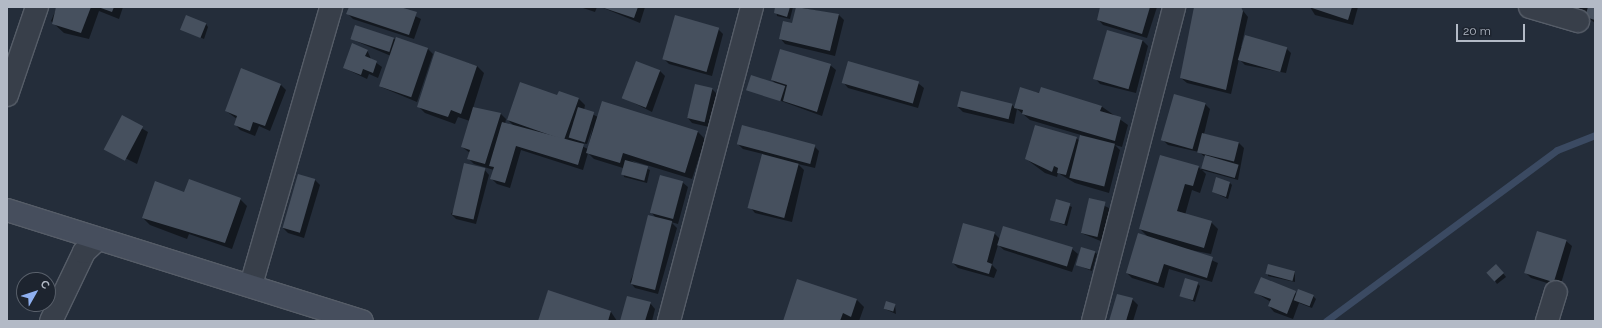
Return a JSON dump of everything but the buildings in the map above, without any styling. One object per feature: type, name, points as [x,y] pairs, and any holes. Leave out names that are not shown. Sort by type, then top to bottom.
[{"type":"main road","points":[[7,210],[251,285],[362,321]]},
{"type":"street","points":[[7,95],[37,7]]},
{"type":"street","points":[[251,285],[331,7]]},
{"type":"street","points":[[669,321],[752,7]]},
{"type":"street","points":[[1093,321],[1174,7]]},
{"type":"street","points":[[1530,7],[1578,21]]},
{"type":"street","points":[[51,321],[84,252],[98,238]]},
{"type":"street","points":[[1547,321],[1556,292]]},
{"type":"waterway","points":[[1326,321],[1557,150],[1595,135]]}]
